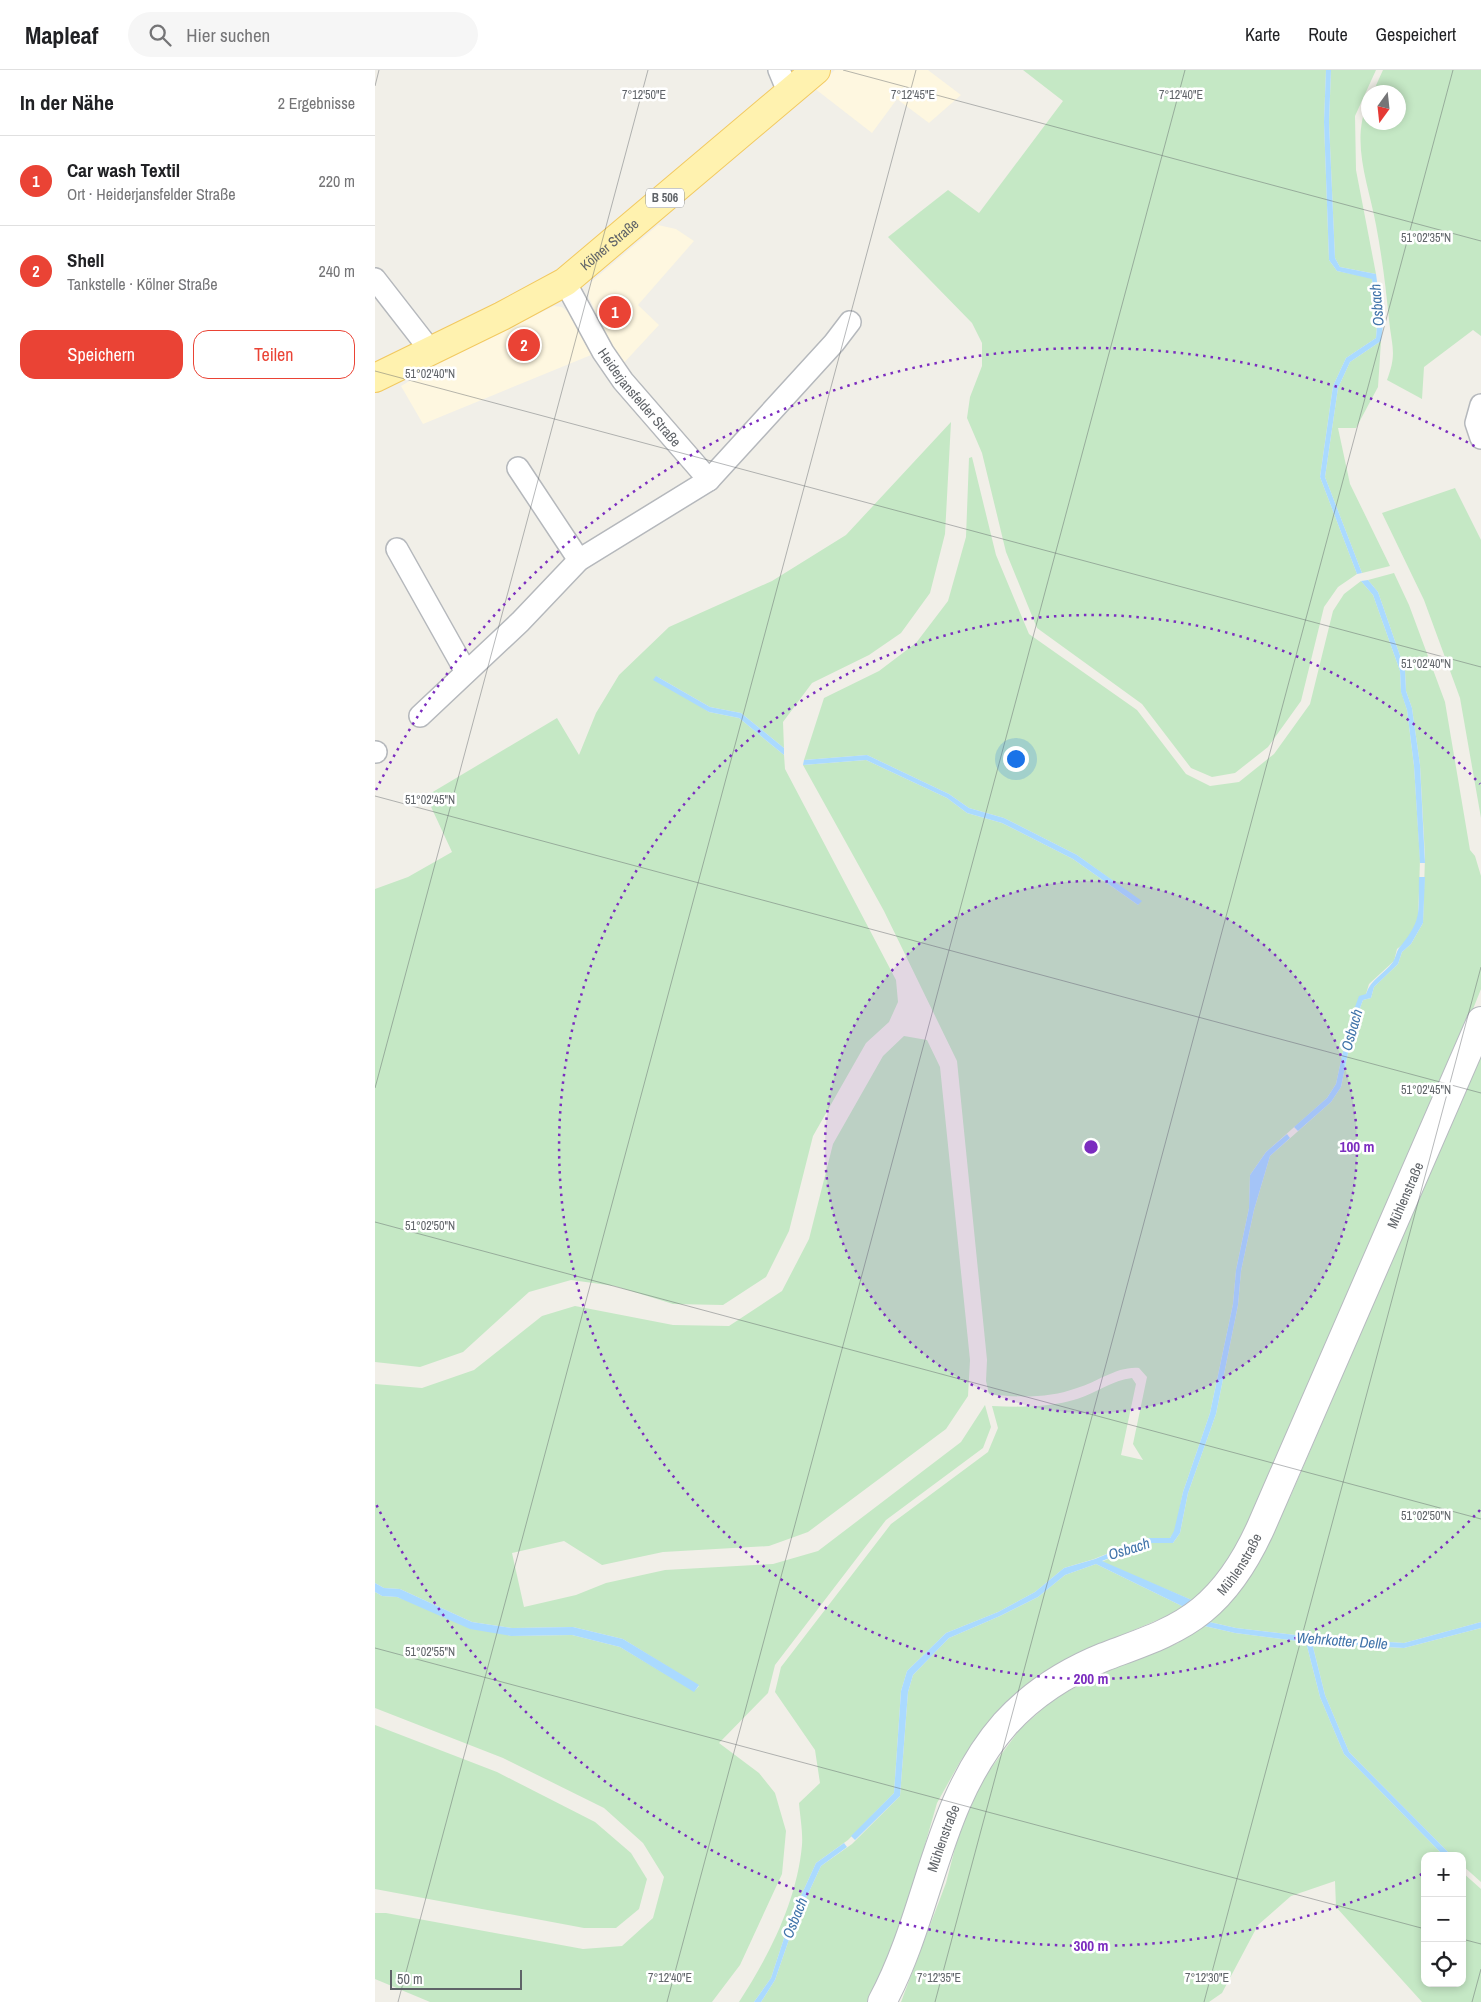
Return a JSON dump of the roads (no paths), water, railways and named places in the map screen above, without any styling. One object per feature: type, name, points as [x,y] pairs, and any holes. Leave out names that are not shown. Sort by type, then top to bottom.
[{"type":"main road","name":"Kölner Straße","points":[[375,378],[502,316],[565,282],[784,82],[816,70]]},
{"type":"street","points":[[375,279],[431,351]]},
{"type":"street","name":"Heiderjansfelder Straße","points":[[565,282],[603,352],[623,381],[709,480]]},
{"type":"street","points":[[420,716],[520,622],[579,560],[709,480],[834,343],[850,322]]},
{"type":"street","points":[[1481,405],[1476,423],[1481,438]]},
{"type":"street","points":[[518,468],[579,560]]},
{"type":"street","points":[[397,549],[466,672]]},
{"type":"street","name":"Mühlenstraße","points":[[882,2002],[907,1947],[951,1812],[967,1776],[993,1738],[1017,1712],[1044,1689],[1084,1666],[1173,1628],[1203,1609],[1227,1584],[1254,1543],[1481,1021]]},
{"type":"water","name":"Osbach","points":[[1326,70],[1331,70],[1329,122],[1335,258],[1340,267],[1376,274],[1383,325],[1381,341],[1350,362],[1338,388],[1325,477],[1362,573],[1357,574],[1320,477],[1333,386],[1346,358],[1376,338],[1377,325],[1372,279],[1337,271],[1329,260],[1324,122]]},
{"type":"water","points":[[1368,580],[1378,592],[1405,670],[1406,691],[1412,708],[1420,765],[1425,863],[1420,863],[1414,766],[1407,710],[1401,692],[1400,671],[1373,595],[1361,581]]},
{"type":"water","points":[[656,676],[710,707],[741,713],[784,748],[784,755],[739,718],[709,712],[653,680]]},
{"type":"water","points":[[867,755],[949,794],[969,808],[1004,818],[1077,855],[1142,901],[1138,905],[1073,859],[1002,823],[967,813],[947,798],[866,760],[803,765],[804,760]]},
{"type":"water","name":"Osbach","points":[[1419,877],[1425,877],[1423,923],[1411,944],[1402,952],[1398,964],[1374,987],[1371,998],[1363,1000],[1354,1024],[1341,1087],[1331,1102],[1298,1131],[1294,1127],[1327,1098],[1336,1084],[1349,1023],[1359,996],[1366,994],[1374,980],[1393,962],[1398,950],[1416,922],[1419,908]]},
{"type":"water","name":"Osbach","points":[[1287,1134],[1290,1138],[1270,1156],[1254,1210],[1241,1271],[1238,1305],[1216,1414],[1188,1493],[1180,1533],[1173,1543],[1147,1543],[1102,1561],[1194,1601],[1186,1608],[1096,1564],[1065,1575],[1038,1597],[949,1638],[913,1675],[908,1692],[900,1796],[855,1840],[851,1836],[894,1793],[901,1691],[907,1671],[946,1633],[998,1612],[1035,1592],[1064,1568],[1095,1559],[1146,1538],[1170,1538],[1174,1531],[1183,1492],[1210,1413],[1233,1304],[1236,1270],[1249,1208],[1250,1175],[1266,1152]]},
{"type":"water","points":[[375,1583],[384,1588],[400,1589],[472,1622],[512,1628],[573,1627],[623,1639],[699,1685],[694,1692],[620,1647],[572,1635],[511,1636],[470,1629],[397,1597],[382,1596],[375,1592]]},
{"type":"water","name":"Wehrkotter Delle","points":[[1205,1621],[1236,1628],[1313,1637],[1404,1643],[1481,1622],[1481,1628],[1404,1648],[1312,1643],[1325,1695],[1349,1752],[1448,1852],[1440,1852],[1344,1754],[1320,1697],[1306,1642],[1235,1633],[1200,1625]]},
{"type":"water","name":"Osbach","points":[[844,1843],[847,1847],[821,1866],[795,1922],[775,1980],[761,2002],[754,2002],[771,1978],[790,1920],[816,1863]]},
{"type":"place","name":"Car wash Textil","points":[[615,312]]},
{"type":"place","name":"Shell","points":[[524,345]]}]
